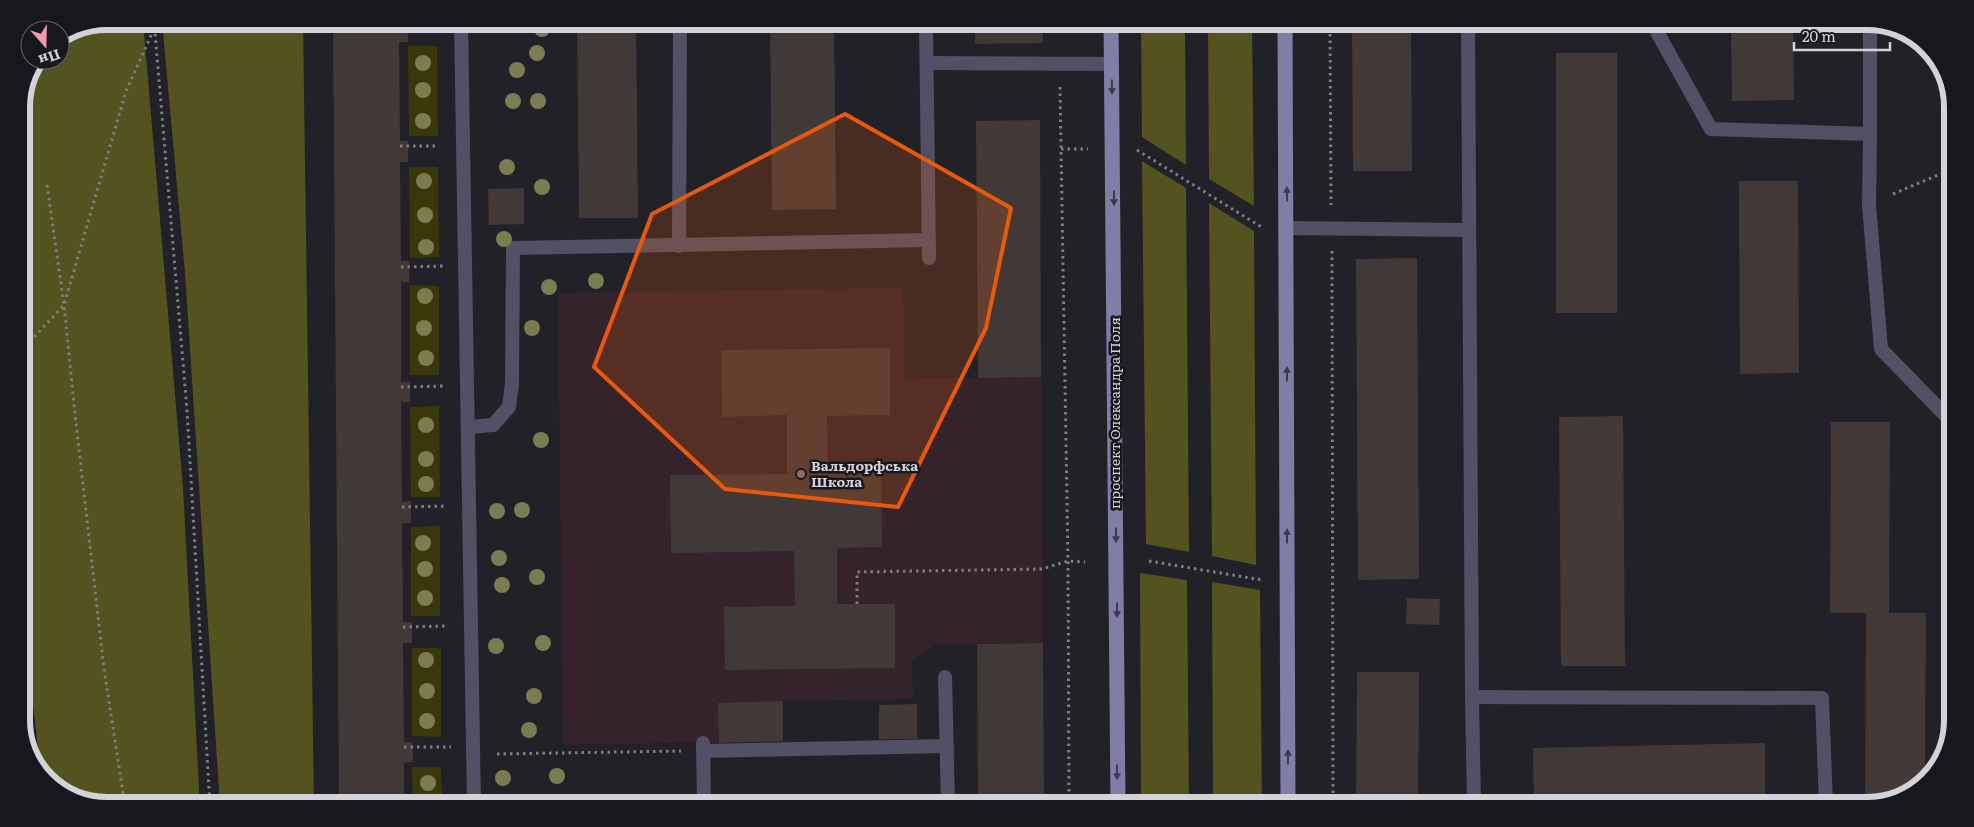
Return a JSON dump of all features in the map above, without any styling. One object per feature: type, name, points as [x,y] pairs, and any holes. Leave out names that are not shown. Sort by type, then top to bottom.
[{"type":"main road","name":"проспект Олександра Поля","points":[[1111,30],[1118,797]]},
{"type":"main road","points":[[1285,30],[1288,797]]},
{"type":"lane","points":[[461,30],[474,797]]},
{"type":"lane","points":[[679,246],[680,30]]},
{"type":"lane","points":[[926,30],[929,258]]},
{"type":"lane","points":[[1468,30],[1474,797]]},
{"type":"lane","points":[[1656,30],[1711,129],[1870,134]]},
{"type":"lane","points":[[1870,30],[1869,205],[1880,349],[1944,414]]},
{"type":"lane","points":[[927,63],[1111,64]]},
{"type":"lane","points":[[1287,228],[1469,230]]},
{"type":"lane","points":[[468,427],[493,425],[509,407],[512,384],[513,248],[929,240]]},
{"type":"lane","points":[[945,677],[948,797]]},
{"type":"lane","points":[[1472,698],[1822,698],[1826,797]]},
{"type":"lane","points":[[704,797],[703,747],[947,746]]},
{"type":"path","points":[[30,342],[64,305],[126,91],[155,30]]},
{"type":"path","points":[[155,30],[188,410],[210,797]]},
{"type":"path","points":[[1330,30],[1333,797]]},
{"type":"path","points":[[1060,64],[1068,561],[1069,797]]},
{"type":"path","points":[[400,146],[462,146]]},
{"type":"path","points":[[1061,149],[1137,150],[1260,228]]},
{"type":"path","points":[[1869,205],[1944,172]]},
{"type":"path","points":[[48,185],[64,305],[74,414],[104,669],[124,797]]},
{"type":"path","points":[[401,266],[465,266]]},
{"type":"path","points":[[401,387],[467,386]]},
{"type":"path","points":[[402,507],[469,506]]},
{"type":"path","points":[[857,604],[857,572],[1042,569],[1068,561],[1085,562]]},
{"type":"path","points":[[1149,561],[1262,580]]},
{"type":"path","points":[[403,627],[471,626]]},
{"type":"path","points":[[404,747],[474,751],[703,747]]},
{"type":"highlighted area","points":[[845,114],[1011,208],[986,328],[898,507],[725,489],[594,367],[652,214]]},
{"type":"shaded area","points":[[144,30],[183,488],[200,797],[92,796],[77,791],[56,778],[39,756],[30,678],[30,102],[40,70],[70,70],[70,39],[77,36],[92,31]]},
{"type":"shaded area","points":[[163,30],[303,30],[314,797],[219,797],[185,273]]},
{"type":"shaded area","points":[[1141,30],[1185,30],[1186,165],[1142,137]]},
{"type":"shaded area","points":[[1208,30],[1252,30],[1254,206],[1209,179]]},
{"type":"shaded area","points":[[408,46],[437,46],[438,136],[409,136]]},
{"type":"shaded area","points":[[1142,161],[1186,188],[1189,552],[1146,544]]},
{"type":"shaded area","points":[[409,167],[438,167],[439,257],[410,258]]},
{"type":"shaded area","points":[[1209,203],[1254,231],[1256,565],[1212,556]]},
{"type":"shaded area","points":[[410,285],[439,286],[439,375],[410,375]]},
{"type":"shaded area","name":"Вальдорфська Школа","points":[[903,288],[905,379],[1041,377],[1043,643],[934,644],[912,661],[913,699],[783,701],[783,741],[563,745],[558,293]]},
{"type":"shaded area","points":[[439,406],[440,497],[411,497],[410,407]]},
{"type":"shaded area","points":[[440,526],[440,616],[411,616],[411,527]]},
{"type":"shaded area","points":[[1140,573],[1187,580],[1189,797],[1141,797]]},
{"type":"shaded area","points":[[1212,582],[1260,590],[1262,797],[1213,797]]},
{"type":"shaded area","points":[[412,648],[441,648],[441,737],[412,736]]},
{"type":"shaded area","points":[[412,767],[441,767],[442,797],[413,797]]},
{"type":"building","points":[[333,30],[408,30],[408,42],[399,42],[400,141],[408,141],[408,162],[400,162],[401,261],[409,261],[409,282],[401,282],[401,382],[410,381],[410,402],[401,402],[402,502],[411,501],[411,523],[402,523],[403,622],[412,622],[412,643],[403,643],[404,742],[412,742],[413,762],[404,763],[404,797],[339,797]]},
{"type":"building","points":[[577,30],[636,30],[638,218],[579,218]]},
{"type":"building","points":[[770,30],[834,30],[836,209],[772,210]]},
{"type":"building","points":[[975,30],[1042,30],[1043,43],[975,44]]},
{"type":"building","points":[[1352,30],[1411,30],[1412,171],[1353,171]]},
{"type":"building","points":[[1731,30],[1793,30],[1794,100],[1732,101]]},
{"type":"building","points":[[1556,53],[1617,53],[1617,313],[1556,313]]},
{"type":"building","points":[[1040,120],[1041,377],[978,378],[976,121]]},
{"type":"building","points":[[1739,181],[1798,181],[1799,373],[1740,374]]},
{"type":"building","points":[[524,188],[524,224],[489,225],[488,189]]},
{"type":"building","points":[[1417,258],[1419,579],[1358,580],[1356,259]]},
{"type":"building","points":[[890,348],[890,415],[827,416],[828,474],[881,473],[882,547],[837,548],[837,604],[895,604],[895,668],[725,670],[724,607],[795,606],[794,551],[671,553],[670,475],[787,474],[787,415],[722,417],[721,350]]},
{"type":"building","points":[[1623,416],[1625,666],[1561,666],[1559,417]]},
{"type":"building","points":[[1831,422],[1890,422],[1889,613],[1926,613],[1925,771],[1910,784],[1892,793],[1865,797],[1866,613],[1830,613]]},
{"type":"building","points":[[1407,598],[1440,599],[1439,625],[1406,624]]},
{"type":"building","points":[[1043,643],[1044,797],[978,797],[977,644]]},
{"type":"building","points":[[1357,672],[1419,672],[1418,797],[1356,797]]},
{"type":"building","points":[[783,701],[783,741],[719,743],[718,703]]},
{"type":"building","points":[[917,704],[917,739],[879,739],[879,705]]},
{"type":"building","points":[[1765,743],[1765,797],[1534,797],[1533,748]]},
{"type":"place","name":"Вальдорфська Школа","points":[[801,474]]}]
